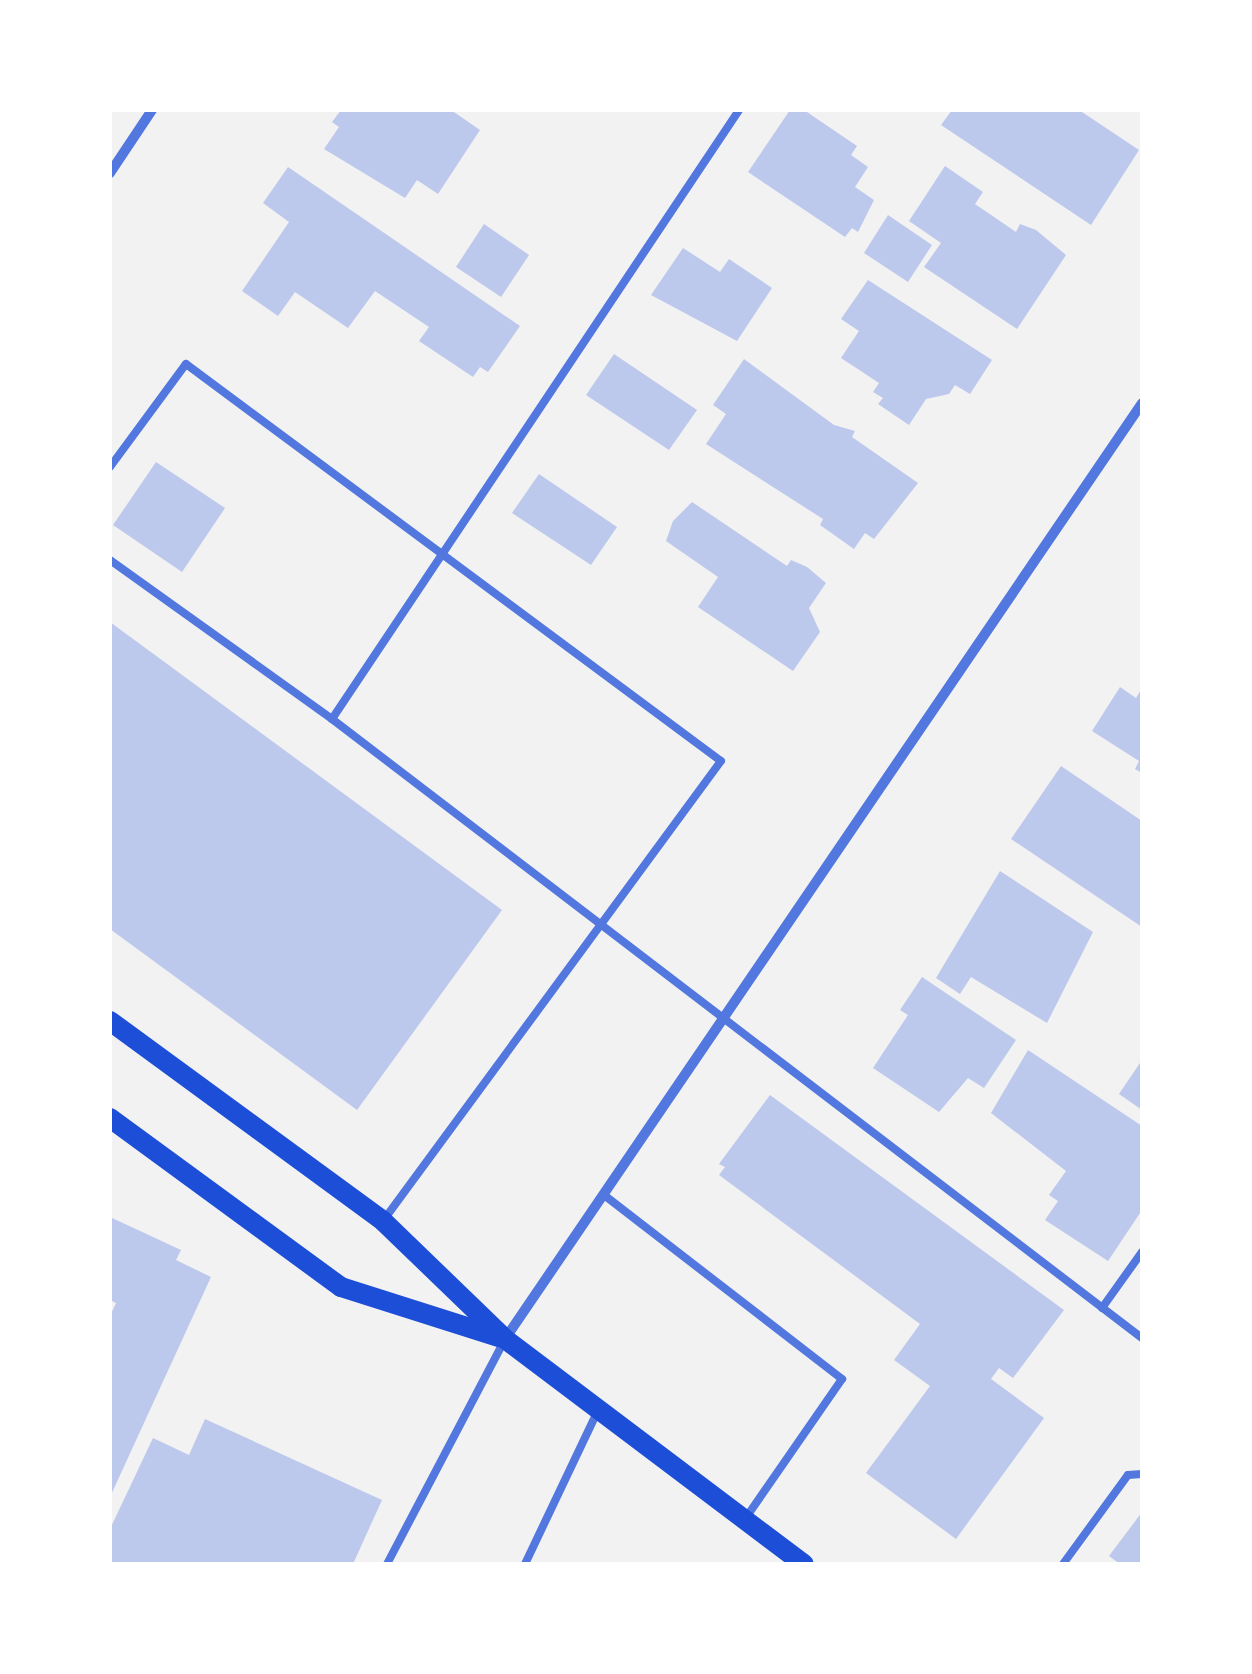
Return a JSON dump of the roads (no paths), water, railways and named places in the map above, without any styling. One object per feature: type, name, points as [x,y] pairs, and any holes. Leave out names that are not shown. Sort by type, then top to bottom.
[{"type":"main road","points":[[110,1021],[383,1221],[506,1339],[804,1564]]},
{"type":"main road","points":[[110,1118],[341,1287],[506,1339]]},
{"type":"street","points":[[110,173],[152,110]]},
{"type":"street","points":[[506,1339],[1142,402]]},
{"type":"lane","points":[[332,718],[739,110]]},
{"type":"lane","points":[[110,467],[186,364],[722,762],[383,1221]]},
{"type":"lane","points":[[110,560],[332,718],[1142,1338]]},
{"type":"lane","points":[[604,1195],[842,1379],[746,1520]]},
{"type":"lane","points":[[1102,1308],[1142,1252]]},
{"type":"lane","points":[[387,1564],[506,1339]]},
{"type":"lane","points":[[526,1564],[598,1409]]},
{"type":"lane","points":[[1062,1564],[1128,1476],[1142,1474]]}]
